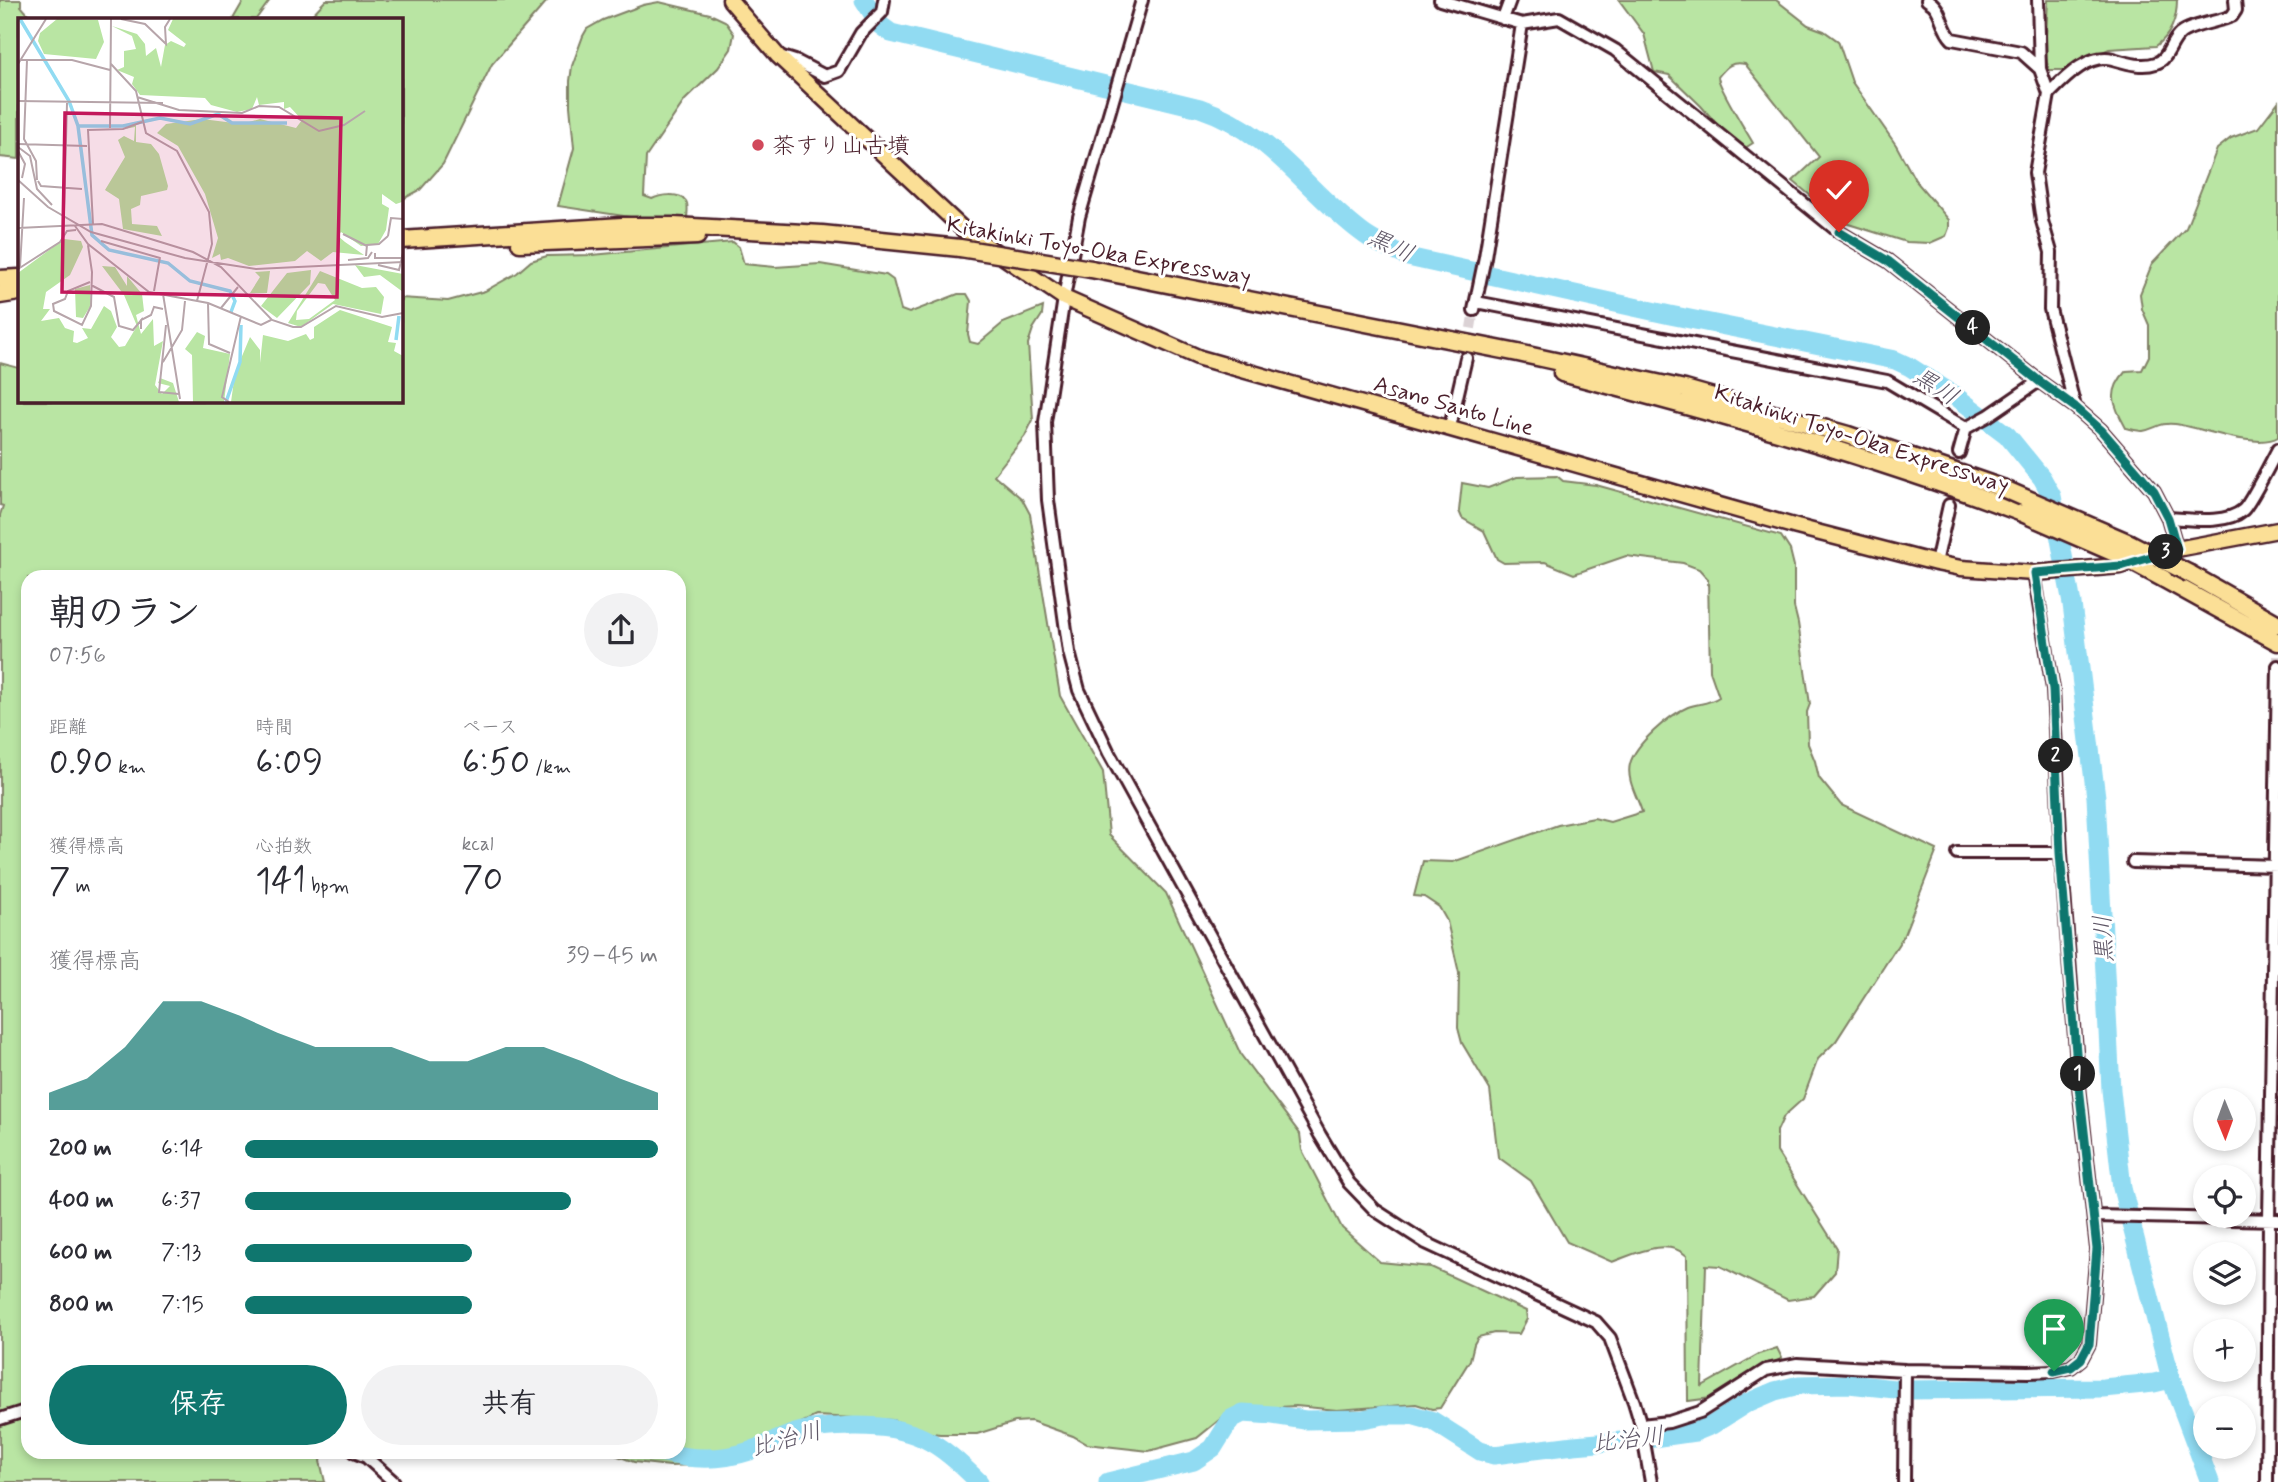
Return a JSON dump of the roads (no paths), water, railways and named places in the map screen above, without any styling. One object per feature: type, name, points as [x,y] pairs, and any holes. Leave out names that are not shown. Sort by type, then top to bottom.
[{"type":"highway","name":"Kitakinki Toyo-Oka Expressway","points":[[402,240],[622,226],[674,226],[875,238],[960,248],[1091,269],[1518,353],[1685,389],[1848,435],[2002,488],[2048,506],[2154,556],[2187,582],[2278,642]]},
{"type":"highway","name":"Kitakinki Toyo-Oka Expressway","points":[[402,248],[776,232]]},
{"type":"highway","points":[[0,272],[18,271]]},
{"type":"highway","points":[[0,279],[18,278]]},
{"type":"highway","points":[[0,295],[18,292]]},
{"type":"highway","name":"Kitakinki Toyo-Oka Expressway","points":[[1411,334],[1768,429],[1912,473],[2022,513],[2119,555],[2164,579],[2187,582],[2278,624]]},
{"type":"highway","points":[[2187,582],[2278,653]]},
{"type":"main road","name":"Asano Santo Line","points":[[730,0],[778,56],[965,232],[1064,298],[1200,358],[1797,527],[1936,563],[1992,572],[2035,573],[2121,566],[2177,549],[2278,530]]},
{"type":"street","points":[[778,56],[798,62],[825,76],[839,71],[861,33],[882,12],[884,0]]},
{"type":"street","points":[[1142,0],[1079,218],[1045,422],[1048,500],[1069,652],[1079,690],[1109,753],[1349,1183],[1375,1210],[1426,1243],[1596,1322],[1610,1338],[1641,1425],[1651,1482]]},
{"type":"street","points":[[1503,19],[1510,0]]},
{"type":"street","points":[[1927,0],[1939,11],[1946,34],[1952,39],[2021,52],[2040,69]]},
{"type":"street","points":[[2038,0],[2040,69],[2049,94],[2035,173],[2042,221],[2052,252],[2050,309],[2075,407]]},
{"type":"street","points":[[2049,94],[2071,72],[2098,59],[2110,58],[2131,65],[2155,64],[2162,60],[2180,33],[2232,16],[2236,10],[2235,0]]},
{"type":"street","points":[[1444,1],[1522,24],[1559,18],[1615,50],[1839,232],[1888,261],[2101,430],[2154,491],[2168,518],[2177,549]]},
{"type":"street","points":[[1522,24],[1475,306],[1887,381],[1966,428]]},
{"type":"street","points":[[1450,427],[1466,358]]},
{"type":"street","points":[[1959,453],[1966,428],[2039,381]]},
{"type":"street","points":[[2168,518],[2207,520],[2226,518],[2244,510],[2278,449]]},
{"type":"street","points":[[1936,563],[1949,505]]},
{"type":"street","points":[[1641,1425],[1669,1422],[1700,1412],[1766,1370],[1797,1364],[2029,1373],[2071,1367],[2081,1359],[2089,1344],[2098,1216],[2078,1077],[2060,853],[2053,689],[2035,573]]},
{"type":"street","points":[[2267,1482],[2273,1220],[2278,667]]},
{"type":"street","points":[[1957,853],[2060,853]]},
{"type":"street","points":[[2133,862],[2276,866]]},
{"type":"street","points":[[2098,1216],[2273,1220]]},
{"type":"street","points":[[1904,1482],[1905,1370]]},
{"type":"street","points":[[0,1419],[21,1412]]},
{"type":"street","points":[[368,1459],[394,1482]]},
{"type":"waterway","name":"黒川","points":[[864,0],[880,25],[891,33],[1200,108],[1225,118],[1268,146],[1361,232],[1408,257],[1670,315],[1895,360],[1954,395],[2007,435],[2042,478],[2052,496],[2072,604],[2096,797],[2111,1090],[2122,1188],[2171,1379],[2210,1482]]},
{"type":"waterway","name":"比治川","points":[[1108,1482],[1194,1461],[1213,1448],[1231,1419],[1243,1413],[1305,1420],[1412,1415],[1433,1421],[1480,1451],[1494,1455],[1695,1432],[1712,1425],[1747,1403],[1775,1391],[1799,1385],[1849,1384],[1904,1390],[2103,1388],[2171,1379]]},
{"type":"waterway","name":"比治川","points":[[686,1457],[728,1456],[809,1430],[874,1426],[909,1432],[924,1438],[951,1456],[979,1482]]},
{"type":"tunnel","points":[[1466,358],[1474,310]]},
{"type":"tunnel","points":[[1949,505],[1959,453]]},
{"type":"tunnel","points":[[2278,637],[2278,666]]},
{"type":"place","name":"茶すり山古墳","points":[[758,145]]}]
